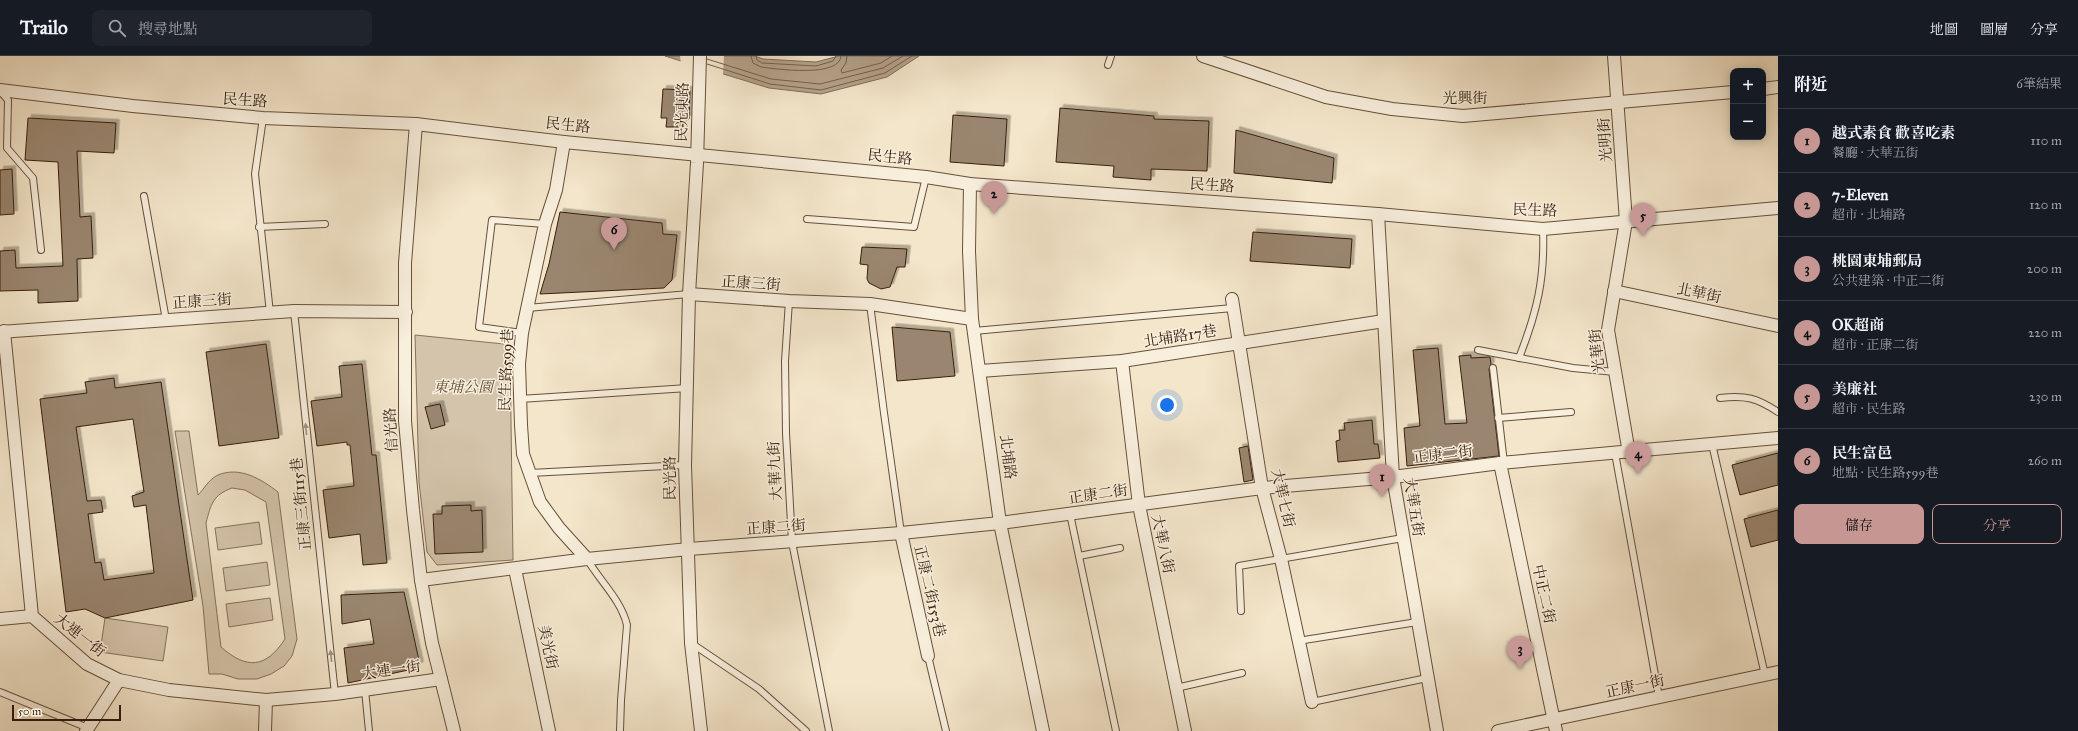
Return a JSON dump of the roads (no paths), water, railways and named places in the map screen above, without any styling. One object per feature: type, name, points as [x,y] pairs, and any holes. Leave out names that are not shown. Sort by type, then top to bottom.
[{"type":"street","name":"民光東路","points":[[697,154],[700,56]]},
{"type":"street","name":"光興街","points":[[1204,56],[1326,97],[1392,110],[1463,116],[1618,104],[1730,92]]},
{"type":"street","name":"光明街","points":[[1614,56],[1626,221]]},
{"type":"street","points":[[1766,89],[1778,87]]},
{"type":"street","name":"民生路","points":[[0,90],[145,108],[263,118],[416,124],[564,142],[926,177],[970,184],[1378,214],[1543,229],[1778,208]]},
{"type":"street","name":"信光路","points":[[416,124],[406,255],[405,421],[421,580],[441,678],[454,731]]},
{"type":"street","name":"民生路599巷","points":[[564,142],[556,190],[545,224],[522,333],[520,399],[523,454],[528,473],[540,502],[564,534],[587,559]]},
{"type":"street","name":"民光路","points":[[697,154],[689,294],[685,465],[691,643],[701,731]]},
{"type":"street","name":"北埔路","points":[[970,184],[969,251],[972,319],[1000,523],[1043,731]]},
{"type":"street","name":"大華五街","points":[[1378,214],[1393,477],[1437,731]]},
{"type":"street","name":"光華街","points":[[1626,221],[1608,330],[1629,453]]},
{"type":"street","name":"北華街","points":[[1614,291],[1778,326]]},
{"type":"street","name":"正康三街","points":[[689,294],[789,301],[870,304],[972,319]]},
{"type":"street","name":"大華七街","points":[[1233,304],[1262,488],[1281,559],[1312,702]]},
{"type":"street","name":"正康三街","points":[[2,331],[294,311],[406,312]]},
{"type":"street","name":"北埔路17巷","points":[[980,371],[1122,361],[1384,321]]},
{"type":"street","name":"大連一街","points":[[2,331],[32,616],[87,664],[118,680],[169,690],[266,700],[335,694],[441,678]]},
{"type":"street","name":"大華八街","points":[[1122,361],[1139,505],[1185,731]]},
{"type":"street","name":"正康二街","points":[[421,580],[587,559],[689,549],[901,533],[1000,523],[1262,488],[1393,477],[1502,463],[1629,453],[1778,438]]},
{"type":"street","name":"中正二街","points":[[1502,463],[1555,725]]},
{"type":"street","name":"正康二街153巷","points":[[901,533],[928,656]]},
{"type":"street","name":"美光街","points":[[515,569],[549,731]]},
{"type":"street","points":[[0,618],[32,616]]},
{"type":"street","name":"正康一街","points":[[1498,731],[1555,725],[1659,697],[1778,672]]},
{"type":"street","points":[[87,729],[118,680]]},
{"type":"street","points":[[265,731],[266,700]]},
{"type":"lane","points":[[1108,65],[1111,56]]},
{"type":"lane","points":[[0,90],[8,100],[7,148],[33,178],[41,250]]},
{"type":"lane","points":[[263,118],[255,174],[259,227],[270,313]]},
{"type":"lane","points":[[807,219],[914,227],[926,177]]},
{"type":"lane","points":[[144,196],[166,320]]},
{"type":"lane","points":[[522,333],[479,328],[492,220],[545,224]]},
{"type":"lane","points":[[259,227],[325,224]]},
{"type":"lane","points":[[1519,358],[1533,322],[1537,303],[1544,260],[1543,229]]},
{"type":"lane","name":"正康三街","points":[[527,308],[689,294]]},
{"type":"lane","name":"大華九街","points":[[789,301],[784,361],[792,542],[829,731]]},
{"type":"lane","points":[[870,304],[901,533]]},
{"type":"lane","points":[[974,331],[1233,304]]},
{"type":"lane","name":"正康三街115巷","points":[[294,311],[335,694]]},
{"type":"lane","points":[[1478,350],[1573,368],[1615,372]]},
{"type":"lane","points":[[1493,368],[1502,463]]},
{"type":"lane","points":[[520,399],[688,388]]},
{"type":"lane","points":[[1720,398],[1733,397],[1760,400],[1778,412]]},
{"type":"lane","points":[[1498,418],[1571,412]]},
{"type":"lane","points":[[1712,444],[1765,675]]},
{"type":"lane","points":[[1615,453],[1659,697]]},
{"type":"lane","points":[[528,473],[685,465]]},
{"type":"lane","points":[[1070,514],[1116,731]]},
{"type":"lane","points":[[1241,611],[1239,566],[1403,538]]},
{"type":"lane","points":[[1079,556],[1120,548]]},
{"type":"lane","points":[[587,559],[619,604],[627,625],[620,731]]},
{"type":"lane","points":[[1298,641],[1418,622]]},
{"type":"lane","points":[[691,643],[759,689],[806,731]]},
{"type":"lane","points":[[928,656],[946,731]]},
{"type":"lane","points":[[1176,688],[1242,673]]},
{"type":"lane","points":[[1312,702],[1427,678]]},
{"type":"lane","points":[[365,690],[369,731]]},
{"type":"lane","points":[[0,692],[87,729]]},
{"type":"water","points":[[665,56],[755,56],[763,59],[816,62],[839,56],[919,56],[887,77],[821,94],[769,88]]},
{"type":"place","name":"7-Eleven","points":[[994,214]]},
{"type":"place","name":"美廉社","points":[[1643,236]]},
{"type":"place","name":"民生富邑","points":[[614,250]]},
{"type":"place","name":"OK超商","points":[[1638,474]]},
{"type":"place","name":"越式素食 歡喜吃素","points":[[1382,497]]},
{"type":"place","name":"桃園東埔郵局","points":[[1520,669]]},
{"type":"park label","name":"東埔公園","points":[[463,387]]}]
